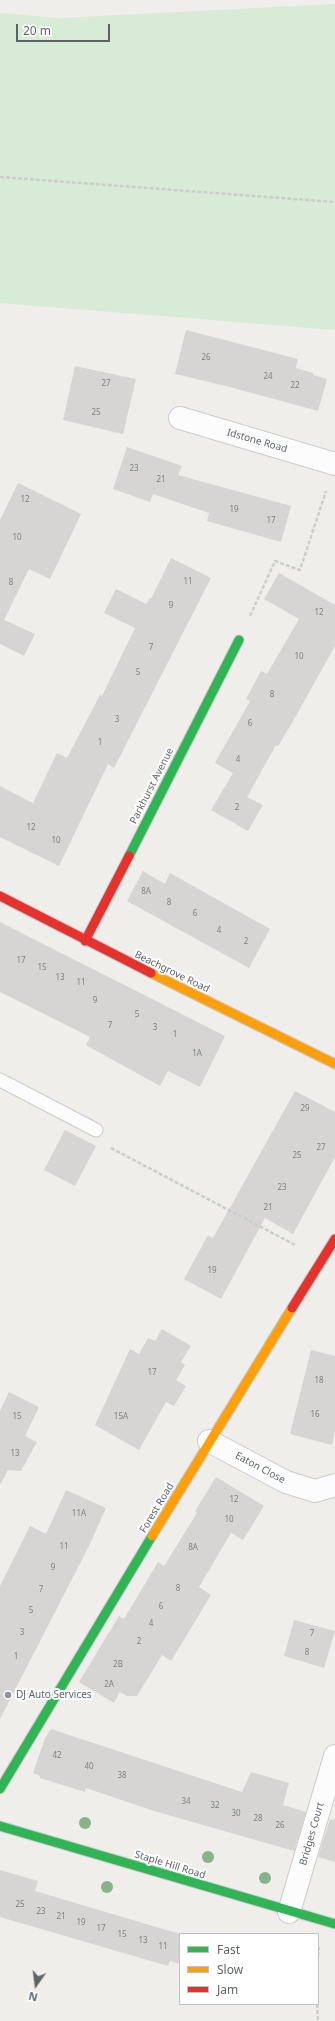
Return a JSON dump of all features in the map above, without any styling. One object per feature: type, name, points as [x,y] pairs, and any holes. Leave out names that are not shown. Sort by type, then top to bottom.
[{"type":"main road","name":"Parkhurst Avenue","points":[[85,941],[239,640]]},
{"type":"main road","name":"Beachgrove Road","points":[[0,896],[85,941],[335,1064]]},
{"type":"main road","name":"Forest Road","points":[[0,1789],[209,1441],[335,1239]]},
{"type":"main road","name":"Staple Hill Road","points":[[0,1826],[289,1912],[335,1924]]},
{"type":"street","name":"Idstone Road","points":[[180,418],[335,464]]},
{"type":"street","name":"Eaton Close","points":[[209,1441],[286,1482],[315,1491],[335,1485]]},
{"type":"street","name":"Bridges Court","points":[[289,1912],[335,1756]]},
{"type":"lane","points":[[0,1080],[96,1130]]},
{"type":"path","points":[[0,177],[335,202]]},
{"type":"path","points":[[239,640],[276,561],[300,570],[335,464]]},
{"type":"path","points":[[96,1130],[92,1137],[322,1259]]},
{"type":"path","points":[[317,2005],[318,2021]]},
{"type":"green space","points":[[335,4],[335,330],[0,303],[0,13],[59,18]]},
{"type":"building","points":[[186,330],[298,359],[296,368],[327,379],[318,411],[175,374]]},
{"type":"building","points":[[75,366],[136,379],[123,434],[63,420]]},
{"type":"building","points":[[127,447],[182,466],[178,475],[291,506],[281,542],[207,521],[209,513],[153,494],[150,502],[113,489]]},
{"type":"building","points":[[18,483],[81,514],[50,579],[29,569],[4,620],[35,634],[24,656],[0,644],[0,520]]},
{"type":"building","points":[[171,558],[211,578],[114,768],[108,764],[59,866],[0,837],[0,786],[33,803],[57,753],[67,758],[100,695],[102,696],[135,628],[104,613],[116,589],[146,604],[150,598],[151,599]]},
{"type":"building","points":[[279,573],[335,605],[335,646],[292,723],[278,746],[276,745],[247,797],[263,805],[248,831],[211,810],[233,773],[215,763],[250,701],[246,699],[261,671],[267,674],[299,619],[264,599]]},
{"type":"building","points":[[143,871],[165,884],[170,873],[270,929],[249,968],[127,901]]},
{"type":"building","points":[[0,922],[225,1036],[200,1087],[168,1071],[160,1086],[86,1045],[90,1037],[0,992]]},
{"type":"building","points":[[295,1091],[335,1112],[335,1157],[293,1234],[265,1218],[221,1299],[184,1279],[208,1235],[213,1238]]},
{"type":"building","points":[[65,1130],[96,1146],[75,1186],[44,1170]]},
{"type":"building","points":[[162,1329],[191,1346],[181,1362],[185,1365],[176,1380],[186,1386],[174,1406],[166,1402],[139,1450],[95,1425],[130,1349],[139,1354],[148,1338],[155,1341]]},
{"type":"building","points":[[311,1350],[335,1356],[335,1431],[332,1445],[290,1434]]},
{"type":"building","points":[[9,1392],[39,1407],[25,1436],[37,1442],[21,1471],[8,1470],[0,1485],[0,1411]]},
{"type":"building","points":[[216,1477],[264,1506],[243,1540],[231,1533],[199,1587],[211,1595],[171,1661],[162,1655],[137,1696],[127,1696],[120,1692],[114,1703],[79,1682],[119,1616],[124,1619],[158,1562],[164,1566],[197,1513],[195,1511]]},
{"type":"building","points":[[66,1490],[106,1508],[89,1546],[0,1719],[0,1586],[30,1526],[46,1534]]},
{"type":"building","points":[[294,1620],[335,1631],[324,1668],[284,1656]]},
{"type":"building","points":[[51,1729],[242,1792],[251,1772],[289,1783],[283,1805],[306,1812],[294,1851],[154,1811],[86,1788],[85,1792],[40,1778],[40,1776],[33,1773],[45,1738]]},
{"type":"building","points":[[330,1819],[335,1820],[335,1862],[318,1857]]},
{"type":"building","points":[[0,1870],[38,1881],[35,1891],[179,1934],[179,1964],[170,1961],[168,1966],[0,1917]]},
{"type":"traffic: fast","points":[[129,856],[239,640]]},
{"type":"traffic: fast","points":[[0,1789],[152,1536]]},
{"type":"traffic: fast","points":[[0,1826],[335,1924]]},
{"type":"traffic: slow","points":[[151,973],[335,1064]]},
{"type":"traffic: slow","points":[[152,1536],[292,1308]]},
{"type":"traffic: jam","points":[[85,941],[129,856]]},
{"type":"traffic: jam","points":[[0,896],[151,973]]},
{"type":"traffic: jam","points":[[292,1308],[335,1239]]},
{"type":"place","name":"DJ Auto Services","points":[[8,1695]]}]
